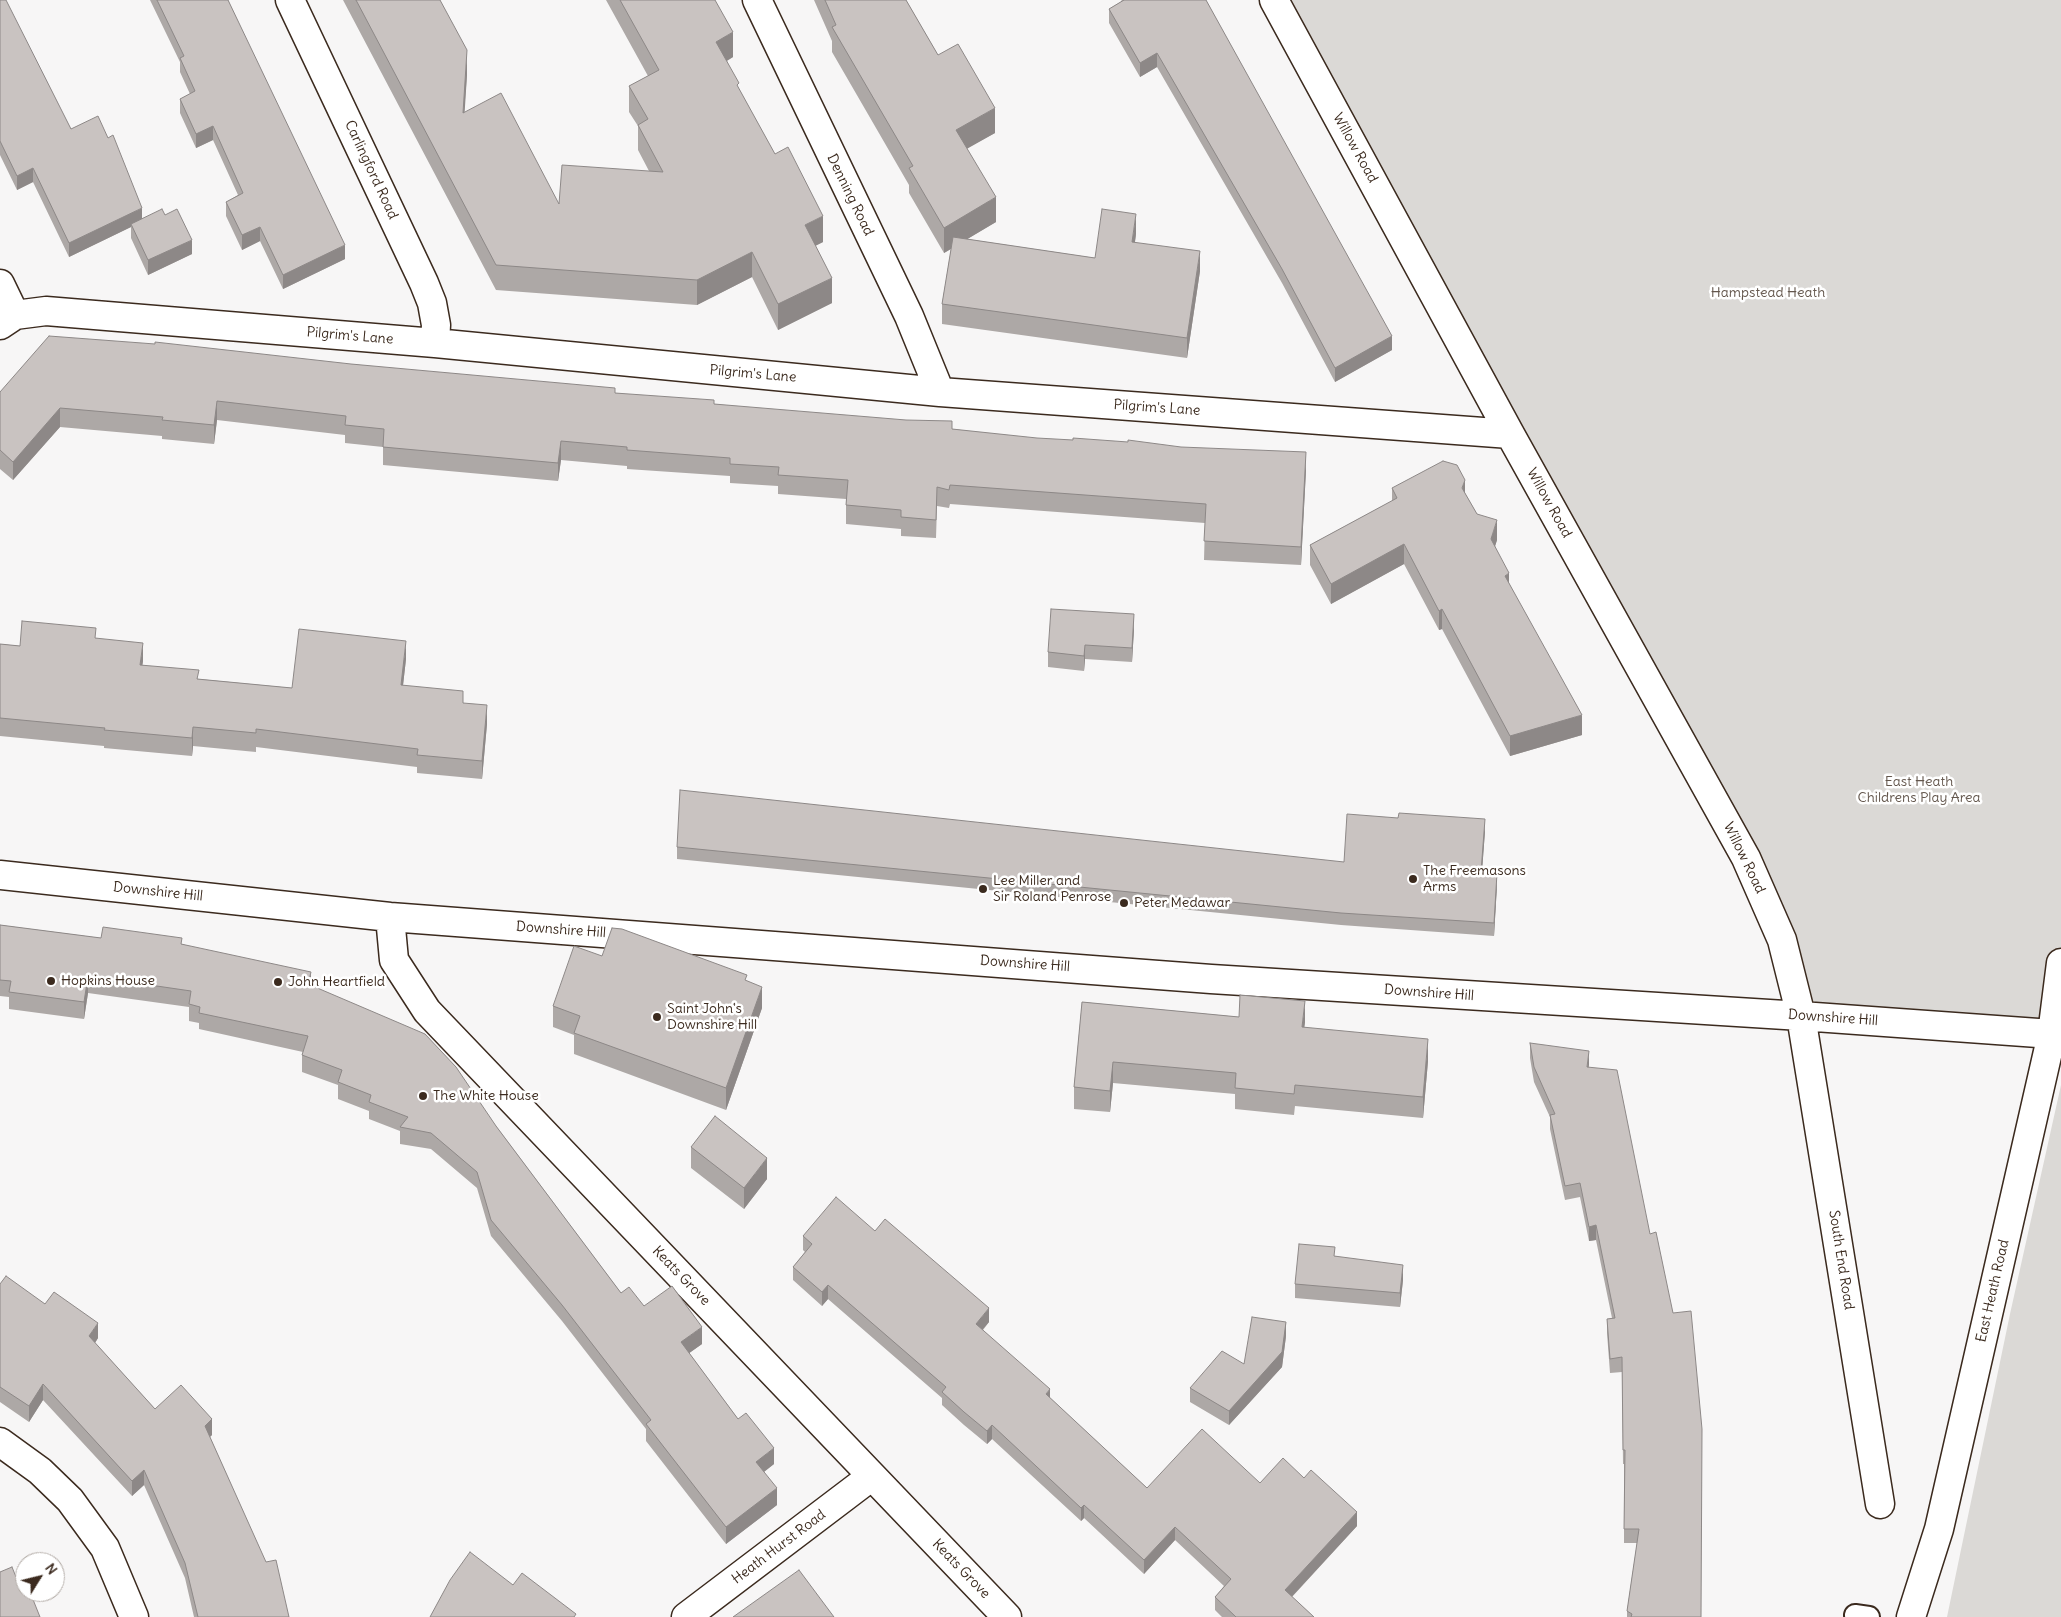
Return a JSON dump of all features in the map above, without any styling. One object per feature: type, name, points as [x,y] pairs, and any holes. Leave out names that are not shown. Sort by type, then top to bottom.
[{"type":"street","name":"Carlingford Road","points":[[290,0],[424,283],[432,304],[436,325],[435,343]]},
{"type":"street","name":"Denning Road","points":[[757,0],[909,316],[940,392]]},
{"type":"street","name":"Willow Road","points":[[1274,0],[1510,434],[1746,858],[1782,940],[1801,1016]]},
{"type":"street","points":[[0,284],[7,320]]},
{"type":"street","name":"Pilgrim's Lane","points":[[7,320],[46,311],[435,343],[940,392],[1510,434]]},
{"type":"street","name":"Downshire Hill","points":[[0,875],[390,917],[1211,979],[1801,1016],[2052,1034]]},
{"type":"street","name":"Keats Grove","points":[[390,917],[394,960],[427,1011],[1007,1617]]},
{"type":"street","name":"East Heath Road","points":[[1911,1617],[1939,1529],[2052,1034],[2061,963]]},
{"type":"street","name":"South End Road","points":[[1801,1016],[1880,1504]]},
{"type":"street","points":[[0,1442],[40,1471],[70,1500],[105,1548],[134,1617]]},
{"type":"street","name":"Heath Hurst Road","points":[[686,1617],[872,1476]]},
{"type":"green space","name":"Hampstead Heath","points":[[1274,0],[2061,0],[2061,1045],[1801,1016],[1782,940]]},
{"type":"green space","points":[[2061,1085],[2061,1617],[1947,1617],[2010,1314]]},
{"type":"building","points":[[0,0],[6,0],[71,129],[98,116],[108,138],[113,135],[142,208],[69,243],[33,168],[17,176],[0,141]]},
{"type":"building","points":[[157,0],[228,0],[345,245],[283,275],[260,227],[242,235],[226,202],[243,193],[213,126],[196,134],[180,99],[195,91],[180,58],[184,56]]},
{"type":"building","points":[[356,0],[440,0],[467,50],[463,113],[501,93],[559,204],[562,165],[663,172],[638,125],[648,119],[629,86],[659,70],[620,0],[715,0],[733,32],[716,42],[739,83],[737,85],[775,154],[788,147],[823,216],[805,225],[832,278],[778,304],[752,252],[697,280],[496,265]]},
{"type":"building","points":[[825,0],[906,0],[938,55],[958,44],[995,108],[956,130],[996,197],[944,228],[909,168],[913,166],[832,27],[836,25]]},
{"type":"building","points":[[1124,0],[1206,0],[1392,336],[1335,368],[1282,269],[1157,53],[1140,63],[1109,9]]},
{"type":"building","points":[[162,209],[165,215],[177,209],[192,240],[148,260],[131,224]]},
{"type":"building","points":[[1102,209],[1136,214],[1132,242],[1200,251],[1187,338],[942,304],[953,237],[1095,258]]},
{"type":"building","points":[[49,336],[155,344],[155,342],[351,364],[615,388],[615,393],[714,400],[714,404],[906,420],[952,421],[952,429],[1037,438],[1073,440],[1073,438],[1128,442],[1128,440],[1181,447],[1306,452],[1301,547],[1204,541],[1206,504],[950,485],[949,490],[937,487],[936,520],[901,517],[901,510],[846,505],[848,480],[778,475],[779,467],[730,464],[730,458],[627,450],[627,447],[561,441],[558,463],[383,447],[384,429],[345,425],[346,416],[217,401],[214,425],[162,420],[163,417],[60,408],[13,462],[0,450],[0,392]]},
{"type":"building","points":[[1443,461],[1457,465],[1465,480],[1462,488],[1477,514],[1497,520],[1491,539],[1509,573],[1505,576],[1582,715],[1510,736],[1442,609],[1439,611],[1404,544],[1331,584],[1310,545],[1397,498],[1392,488]]},
{"type":"building","points":[[1051,609],[1134,614],[1132,648],[1085,645],[1084,656],[1048,652]]},
{"type":"building","points":[[22,621],[96,628],[95,638],[143,643],[140,665],[199,670],[197,679],[292,688],[299,629],[406,641],[401,685],[463,691],[463,703],[487,705],[482,761],[417,755],[418,749],[256,729],[256,733],[193,727],[192,738],[0,718],[0,644],[20,646]]},
{"type":"building","points":[[680,790],[1344,862],[1347,814],[1398,818],[1399,813],[1485,819],[1481,872],[1497,873],[1494,923],[1341,913],[677,847]]},
{"type":"building","points":[[0,925],[101,938],[103,927],[182,938],[181,944],[311,972],[308,984],[425,1034],[456,1067],[496,1126],[621,1293],[629,1287],[644,1306],[672,1286],[702,1327],[681,1342],[738,1419],[746,1413],[774,1448],[756,1462],[777,1488],[726,1527],[646,1424],[651,1420],[562,1305],[491,1220],[477,1172],[431,1133],[400,1127],[408,1117],[369,1102],[371,1095],[338,1082],[342,1070],[302,1055],[308,1036],[199,1013],[200,1007],[189,1004],[191,991],[88,976],[84,1002],[9,992],[11,981],[0,980]]},
{"type":"building","name":"Saint John's Downshire Hill","points":[[612,928],[622,929],[747,975],[745,980],[762,987],[726,1088],[574,1033],[580,1016],[553,1006],[574,946],[602,956]]},
{"type":"building","points":[[1240,995],[1305,1001],[1302,1027],[1428,1039],[1423,1097],[1295,1085],[1294,1094],[1235,1088],[1236,1073],[1113,1062],[1110,1091],[1074,1087],[1082,1002],[1239,1017]]},
{"type":"building","points":[[1530,1043],[1589,1051],[1587,1067],[1617,1070],[1650,1234],[1656,1232],[1673,1313],[1691,1311],[1702,1429],[1701,1617],[1631,1617],[1632,1614],[1627,1611],[1639,1529],[1624,1529],[1625,1450],[1623,1450],[1622,1357],[1610,1359],[1607,1319],[1615,1318],[1596,1225],[1589,1227],[1580,1183],[1565,1186],[1550,1115],[1555,1114],[1534,1067]]},
{"type":"building","points":[[715,1116],[767,1158],[744,1188],[691,1147]]},
{"type":"building","points":[[836,1197],[875,1231],[885,1219],[989,1308],[976,1324],[1050,1389],[1046,1394],[1147,1488],[1202,1429],[1260,1483],[1283,1458],[1304,1478],[1311,1470],[1357,1512],[1285,1590],[1314,1617],[1236,1617],[1215,1597],[1231,1579],[1175,1527],[1144,1560],[1084,1505],[1081,1508],[992,1425],[987,1431],[964,1412],[942,1392],[946,1387],[828,1285],[822,1292],[793,1267],[812,1244],[803,1236]]},
{"type":"building","points":[[1299,1244],[1335,1247],[1334,1256],[1403,1265],[1400,1293],[1295,1284]]},
{"type":"building","points":[[6,1276],[45,1304],[54,1292],[98,1323],[89,1336],[155,1409],[181,1385],[212,1419],[205,1426],[266,1562],[276,1560],[289,1617],[198,1617],[185,1563],[144,1470],[132,1481],[43,1384],[29,1406],[0,1387],[0,1284]]},
{"type":"building","points":[[1252,1317],[1286,1322],[1282,1352],[1229,1411],[1190,1388],[1222,1351],[1244,1364]]},
{"type":"building","points":[[470,1552],[513,1585],[522,1573],[576,1614],[574,1617],[430,1617],[450,1580]]},
{"type":"building","points":[[12,1567],[15,1574],[15,1602],[34,1602],[40,1617],[0,1617],[0,1572]]},
{"type":"building","points":[[799,1570],[834,1617],[733,1617]]},
{"type":"place","name":"The Freemasons Arms","points":[[1413,879]]},
{"type":"place","name":"Lee Miller and Sir Roland Penrose","points":[[983,889]]},
{"type":"place","name":"Peter Medawar","points":[[1124,903]]},
{"type":"place","name":"Hopkins House","points":[[51,981]]},
{"type":"place","name":"John Heartfield","points":[[278,982]]},
{"type":"place","name":"Saint John's Downshire Hill","points":[[657,1017]]},
{"type":"place","name":"The White House","points":[[423,1096]]},
{"type":"park label","name":"East Heath Childrens Play Area","points":[[1919,790]]}]
